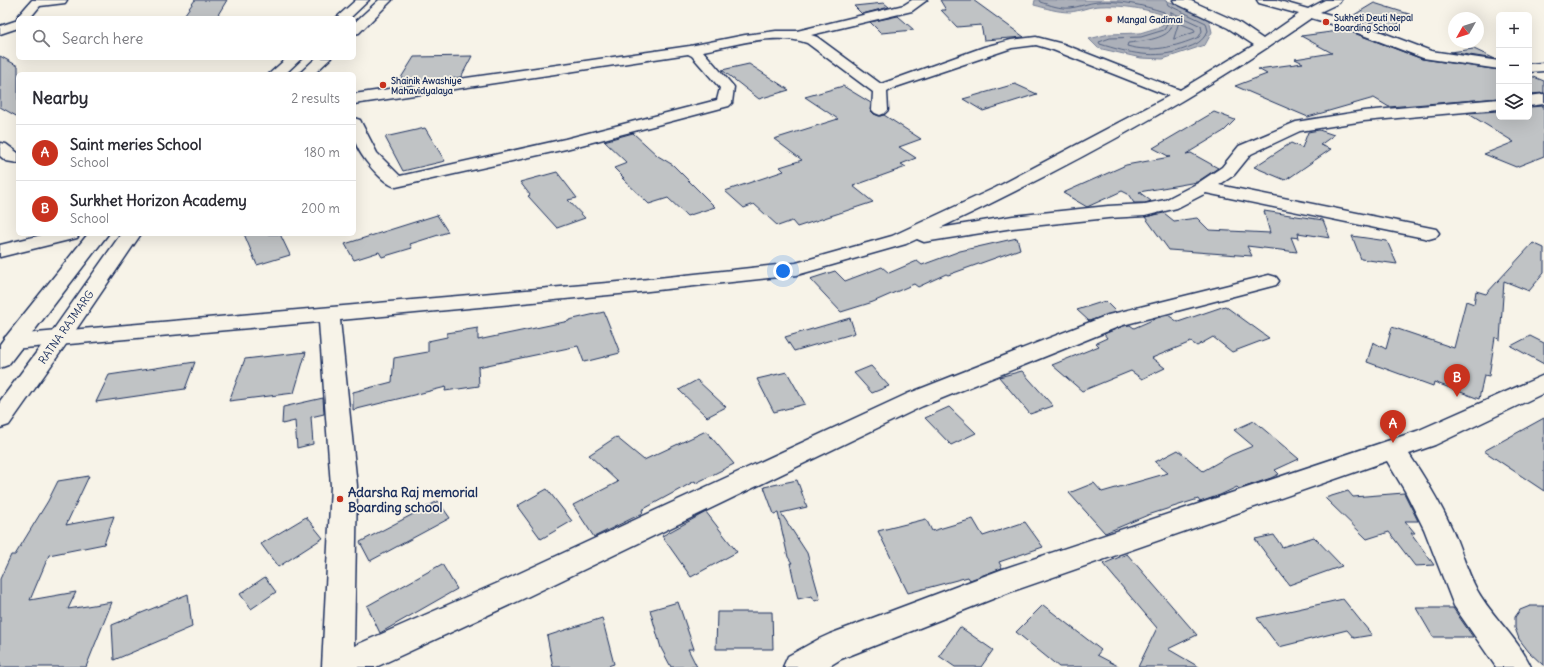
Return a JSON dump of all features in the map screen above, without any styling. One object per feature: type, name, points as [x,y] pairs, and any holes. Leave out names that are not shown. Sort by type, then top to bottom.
[{"type":"street","points":[[25,16],[37,1],[61,0]]},
{"type":"street","points":[[344,16],[363,0]]},
{"type":"street","points":[[356,28],[386,0]]},
{"type":"street","points":[[356,99],[690,50],[745,38],[796,35],[908,8],[921,0]]},
{"type":"street","points":[[1179,0],[1234,25],[1263,45]]},
{"type":"street","points":[[1263,0],[1347,24],[1428,55],[1496,65]]},
{"type":"street","points":[[899,240],[1001,192],[1182,96],[1263,45],[1309,13],[1335,0]]},
{"type":"street","points":[[0,30],[16,25]]},
{"type":"street","points":[[796,35],[812,40],[880,90]]},
{"type":"street","points":[[880,90],[891,84],[962,58],[1011,44],[1036,40],[1058,47],[1182,96]]},
{"type":"street","points":[[356,127],[370,155],[396,182],[566,144],[724,103],[727,87],[697,53],[690,50]]},
{"type":"street","points":[[278,72],[293,60]]},
{"type":"street","points":[[308,72],[322,60]]},
{"type":"street","points":[[1532,68],[1544,66]]},
{"type":"street","points":[[880,90],[880,110]]},
{"type":"street","points":[[1532,101],[1544,99]]},
{"type":"street","points":[[13,342],[630,287],[797,269],[899,240],[1013,222],[1108,212],[1145,210],[1171,204],[1204,187],[1228,171],[1245,150],[1296,127],[1364,116],[1496,104]]},
{"type":"street","points":[[1204,187],[1429,233]]},
{"type":"street","points":[[0,250],[31,236]]},
{"type":"street","points":[[0,250],[61,236]]},
{"type":"street","points":[[0,360],[96,236]]},
{"type":"street","name":"RATNA RAJMARG","points":[[0,419],[59,338],[130,236]]},
{"type":"street","points":[[342,667],[517,588],[915,400],[1116,320],[1269,281]]},
{"type":"street","points":[[329,314],[344,486],[338,667]]},
{"type":"street","points":[[799,667],[830,649],[1003,582],[1426,438],[1544,383]]},
{"type":"street","points":[[1393,449],[1415,485],[1438,529],[1465,597],[1489,633],[1515,667]]},
{"type":"water","points":[[1035,0],[1163,0],[1177,4],[1209,20],[1212,32],[1205,45],[1163,59],[1141,58],[1098,48],[1089,39],[1109,34],[1140,33],[1163,26],[1161,14],[1116,6],[1096,6],[1070,12],[1052,10],[1034,5]]},
{"type":"building","points":[[195,0],[227,0],[217,16],[183,16]]},
{"type":"building","points":[[940,0],[973,0],[1024,37],[984,40],[981,25],[957,27],[941,10],[946,10]]},
{"type":"building","points":[[884,3],[889,7],[862,14],[854,6]]},
{"type":"building","points":[[1374,3],[1412,15],[1385,32],[1371,27],[1382,25],[1349,18]]},
{"type":"building","points":[[898,16],[914,30],[881,33],[870,22]]},
{"type":"building","points":[[1346,30],[1422,59],[1496,70],[1496,98],[1389,107],[1374,98],[1308,117],[1235,86],[1267,74],[1258,69],[1303,63],[1295,59],[1332,53],[1301,36]]},
{"type":"building","points":[[1474,49],[1495,59],[1450,52]]},
{"type":"building","points":[[0,56],[18,66],[18,72],[16,72],[16,116],[0,107]]},
{"type":"building","points":[[472,56],[461,77],[442,80],[399,81],[414,57]]},
{"type":"building","points":[[749,64],[789,90],[759,99],[722,70]]},
{"type":"building","points":[[1532,76],[1544,81],[1544,93],[1532,94]]},
{"type":"building","points":[[1015,84],[1037,94],[983,111],[963,99]]},
{"type":"building","points":[[843,86],[871,103],[870,110],[874,114],[879,116],[884,115],[921,139],[899,147],[916,158],[901,164],[906,167],[853,186],[873,202],[797,227],[792,221],[778,226],[754,204],[744,208],[725,191],[784,171],[780,167],[802,160],[774,139],[838,119],[805,97]]},
{"type":"building","points":[[1544,106],[1544,156],[1516,167],[1484,154],[1514,142],[1467,113],[1496,111],[1496,120],[1532,120],[1532,107]]},
{"type":"building","points":[[1214,112],[1235,120],[1224,131],[1186,154],[1191,153],[1218,168],[1197,182],[1139,192],[1151,201],[1145,203],[1134,203],[1128,194],[1122,191],[1087,207],[1063,193],[1126,165],[1170,157],[1153,148]]},
{"type":"building","points":[[425,128],[445,161],[403,171],[385,137]]},
{"type":"building","points":[[1319,130],[1334,135],[1320,145],[1331,149],[1289,178],[1290,176],[1285,180],[1254,167],[1291,143],[1302,148],[1308,132]]},
{"type":"building","points":[[633,133],[658,156],[673,165],[715,207],[687,216],[668,198],[649,204],[622,178],[624,178],[614,168],[627,163],[604,141]]},
{"type":"building","points":[[557,172],[577,198],[568,200],[585,218],[557,228],[528,196],[530,195],[520,182]]},
{"type":"building","points":[[1264,211],[1323,220],[1330,238],[1298,233],[1299,238],[1291,237],[1297,252],[1247,246],[1252,256],[1169,250],[1145,217],[1164,213],[1174,221],[1197,218],[1209,230],[1270,233]]},
{"type":"building","points":[[437,215],[448,232],[410,244],[412,248],[382,257],[379,252],[354,260],[345,244]]},
{"type":"building","points":[[245,236],[281,236],[290,255],[257,265]]},
{"type":"building","points":[[1352,236],[1387,241],[1397,264],[1361,259]]},
{"type":"building","points":[[1017,238],[1020,249],[948,275],[946,274],[918,287],[914,284],[873,302],[841,312],[810,279],[835,271],[845,281],[882,267],[889,273],[917,261],[922,265],[960,251]]},
{"type":"building","points":[[1533,243],[1544,248],[1544,273],[1529,291],[1504,281],[1500,340],[1495,337],[1489,376],[1484,375],[1479,399],[1434,382],[1433,386],[1367,362],[1373,342],[1386,349],[1392,327],[1454,348],[1466,301],[1474,304],[1476,291],[1486,294]]},
{"type":"building","points":[[1105,301],[1116,312],[1089,321],[1077,310]]},
{"type":"building","points":[[1225,306],[1269,338],[1232,352],[1213,337],[1197,346],[1191,342],[1152,358],[1165,368],[1142,379],[1131,371],[1082,391],[1052,365],[1099,346],[1096,343],[1107,338],[1104,334],[1123,326],[1130,325],[1134,328],[1168,315],[1178,322]]},
{"type":"building","points":[[604,312],[620,353],[584,362],[578,346],[478,367],[479,386],[445,391],[446,387],[353,410],[353,392],[392,382],[394,358],[428,352],[428,341],[447,337],[447,333],[478,328],[478,340]]},
{"type":"building","points":[[850,318],[855,333],[794,351],[785,337]]},
{"type":"building","points":[[1530,336],[1544,343],[1544,364],[1511,346]]},
{"type":"building","points":[[306,352],[294,393],[229,401],[245,359]]},
{"type":"building","points":[[195,362],[185,389],[96,402],[109,375]]},
{"type":"building","points":[[871,366],[889,386],[872,393],[854,373]]},
{"type":"building","points":[[1022,371],[1053,406],[1030,414],[999,377]]},
{"type":"building","points":[[787,372],[805,404],[774,412],[757,379]]},
{"type":"building","points":[[697,380],[726,407],[707,417],[679,390]]},
{"type":"building","points":[[323,398],[324,414],[311,417],[313,444],[297,448],[295,421],[282,424],[283,407]]},
{"type":"building","points":[[949,407],[976,433],[951,445],[925,418]]},
{"type":"building","points":[[1544,418],[1544,491],[1484,451]]},
{"type":"building","points":[[1254,421],[1299,459],[1275,470],[1279,474],[1271,478],[1239,489],[1237,487],[1200,502],[1198,499],[1148,515],[1105,533],[1069,493],[1094,483],[1102,492],[1168,473],[1155,462],[1178,450],[1203,471],[1231,455],[1253,446],[1234,430]]},
{"type":"building","points":[[706,431],[734,464],[696,483],[695,481],[642,510],[643,513],[594,537],[573,505],[618,482],[589,455],[616,437],[644,460]]},
{"type":"building","points":[[89,476],[66,525],[114,516],[104,544],[49,555],[30,600],[76,592],[68,609],[112,602],[86,667],[0,667],[0,579],[11,555],[15,555],[48,501],[58,481]]},
{"type":"building","points":[[797,480],[807,507],[781,513],[807,553],[820,599],[815,601],[812,596],[798,599],[790,563],[792,563],[788,557],[778,513],[774,514],[764,487]]},
{"type":"building","points":[[547,489],[572,521],[541,539],[517,506]]},
{"type":"building","points":[[1348,491],[1353,497],[1404,493],[1418,521],[1405,521],[1415,533],[1411,533],[1434,565],[1415,566],[1389,532],[1367,539],[1325,498]]},
{"type":"building","points":[[438,501],[450,518],[370,561],[360,542]]},
{"type":"building","points":[[706,512],[737,552],[691,577],[662,536]]},
{"type":"building","points":[[306,517],[323,538],[278,567],[261,544]]},
{"type":"building","points":[[926,519],[932,531],[973,519],[983,536],[1025,522],[1043,547],[999,562],[1002,568],[970,580],[968,577],[908,593],[878,531]]},
{"type":"building","points":[[1274,535],[1282,547],[1314,537],[1342,566],[1289,585],[1255,539]]},
{"type":"building","points":[[1127,554],[1197,635],[1168,649],[1199,667],[1138,667],[1157,628],[1103,564]]},
{"type":"building","points":[[442,564],[457,589],[380,633],[367,606]]},
{"type":"building","points":[[265,577],[276,592],[251,609],[240,594]]},
{"type":"building","points":[[188,594],[192,627],[114,660],[112,625]]},
{"type":"building","points":[[1343,599],[1372,635],[1354,638],[1347,630],[1279,647],[1257,618]]},
{"type":"building","points":[[678,602],[694,649],[688,649],[697,667],[671,667],[661,648],[650,610]]},
{"type":"building","points":[[1043,605],[1101,650],[1097,655],[1120,667],[1059,667],[1016,632]]},
{"type":"building","points":[[1530,606],[1544,606],[1544,666],[1529,652],[1519,639],[1515,628],[1515,617],[1520,610]]},
{"type":"building","points":[[1416,608],[1453,608],[1473,637],[1433,637]]},
{"type":"building","points":[[717,612],[772,612],[773,649],[716,649]]},
{"type":"building","points":[[602,618],[614,664],[605,667],[553,667],[547,636]]},
{"type":"building","points":[[960,627],[993,650],[981,667],[955,667],[939,656]]},
{"type":"place","name":"Mangal Gadimai","points":[[1109,19]]},
{"type":"place","name":"Sukheti Deuti Nepal Boarding School","points":[[1326,22]]},
{"type":"place","name":"Shainik Awashiye Mahavidyalaya","points":[[383,85]]},
{"type":"place","name":"Surkhet Horizon Academy","points":[[1457,397]]},
{"type":"place","name":"Saint meries School","points":[[1393,443]]},
{"type":"place","name":"Adarsha Raj memorial Boarding school","points":[[340,499]]}]
